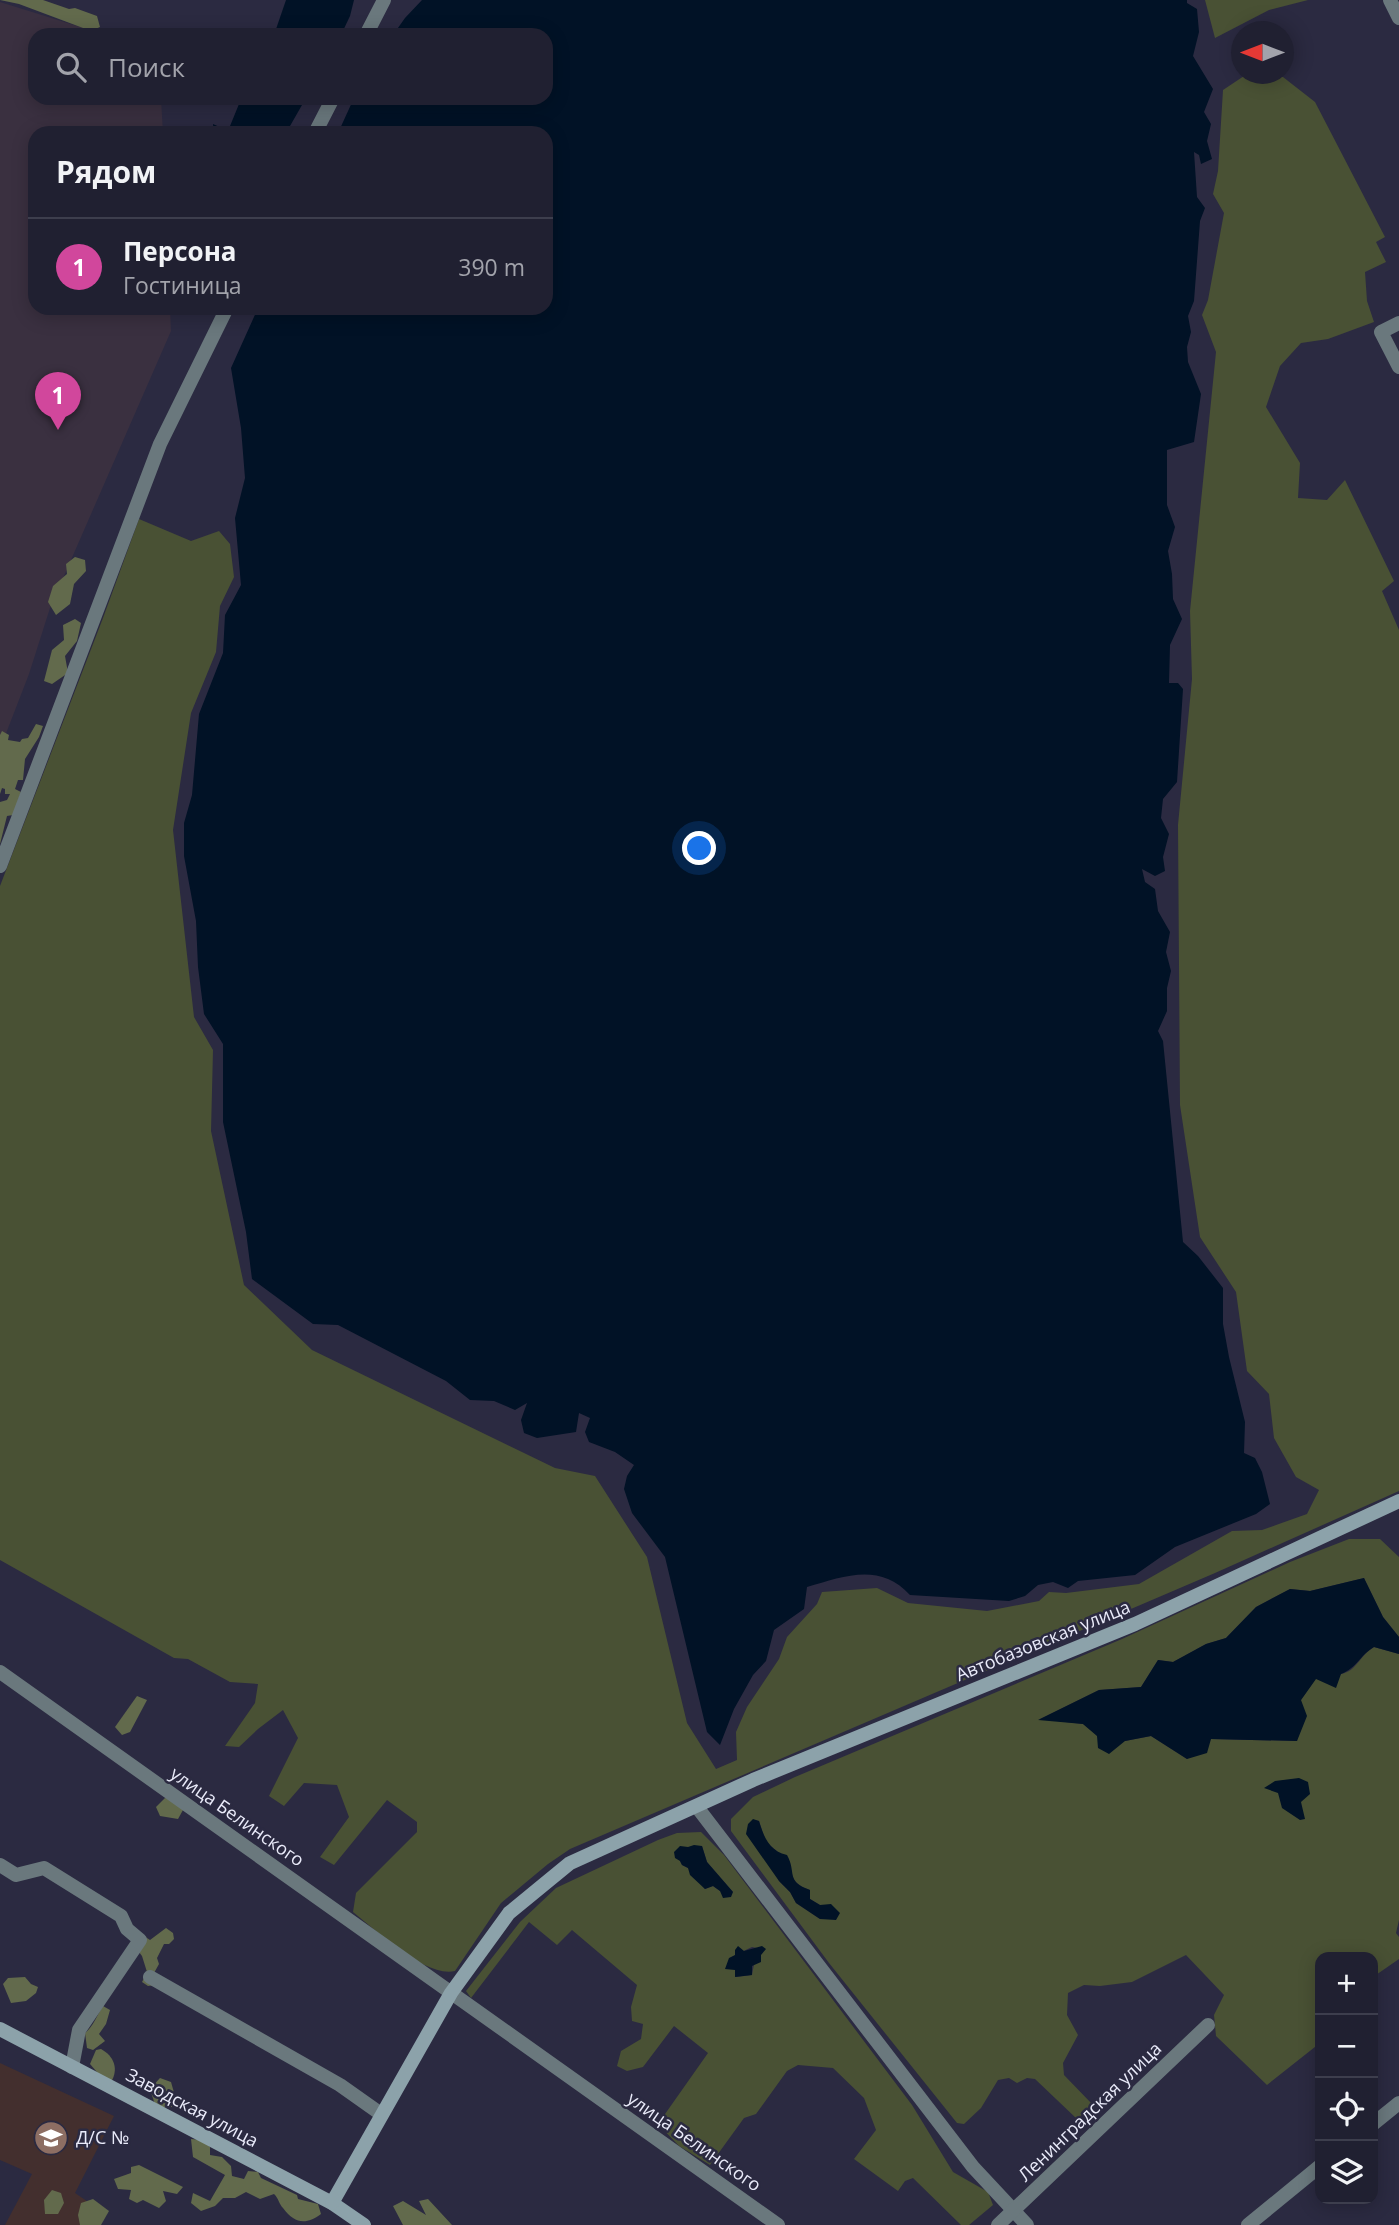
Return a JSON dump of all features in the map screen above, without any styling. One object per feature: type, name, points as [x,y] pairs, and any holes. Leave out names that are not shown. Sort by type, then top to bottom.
[{"type":"street","points":[[370,28],[384,0]]},
{"type":"street","points":[[1390,0],[1399,18]]},
{"type":"street","points":[[319,126],[329,105]]},
{"type":"street","points":[[0,866],[160,444],[224,315]]},
{"type":"street","points":[[1399,323],[1381,332],[1399,367]]},
{"type":"street","name":"Автобазовская улица","points":[[697,1807],[753,1780],[1135,1624],[1399,1502]]},
{"type":"street","name":"улица Белинского","points":[[0,1672],[778,2225]]},
{"type":"street","points":[[332,2203],[451,1993],[509,1913],[570,1863],[697,1807],[973,2167],[1027,2225]]},
{"type":"street","points":[[0,1865],[16,1875],[44,1868],[121,1916],[127,1929],[140,1940],[79,2030],[72,2067]]},
{"type":"street","points":[[150,1977],[340,2085],[381,2114]]},
{"type":"street","name":"Ленинградская улица","points":[[998,2225],[1208,2025]]},
{"type":"street","name":"Заводская улица","points":[[0,2029],[332,2203],[364,2225]]},
{"type":"street","points":[[1378,2120],[1399,2104]]},
{"type":"street","points":[[1248,2225],[1315,2170]]},
{"type":"shaded area","points":[[0,2],[84,28],[28,28],[28,105],[161,105],[163,126],[28,126],[28,315],[170,315],[171,331],[50,608],[29,674],[0,749]]},
{"type":"shaded area","name":"Д/С №","points":[[0,2063],[114,2116],[75,2193],[94,2206],[85,2225],[5,2225],[32,2174],[0,2160]]},
{"type":"green space","points":[[0,0],[43,0],[69,9],[75,8],[97,16],[100,27],[83,28],[19,4]]},
{"type":"green space","points":[[1205,0],[1308,0],[1269,10],[1248,21],[1231,21],[1231,30],[1215,38]]},
{"type":"green space","points":[[1232,84],[1292,84],[1315,102],[1385,237],[1376,242],[1386,262],[1365,272],[1367,301],[1374,322],[1328,339],[1301,343],[1280,366],[1266,407],[1300,463],[1298,498],[1327,500],[1345,480],[1394,581],[1382,591],[1399,630],[1399,1491],[1215,1573],[570,1849],[501,1903],[455,1971],[430,1967],[401,1951],[353,1912],[356,1893],[417,1832],[417,1822],[387,1800],[334,1865],[320,1857],[349,1817],[337,1785],[304,1783],[284,1806],[269,1796],[298,1738],[283,1710],[239,1747],[225,1746],[255,1703],[258,1684],[230,1682],[188,1659],[174,1658],[0,1560],[0,886],[139,519],[191,541],[219,531],[230,544],[234,577],[220,606],[216,652],[191,713],[173,830],[194,1017],[213,1050],[211,1131],[244,1285],[312,1350],[555,1468],[595,1476],[647,1557],[687,1723],[716,1769],[737,1760],[736,1732],[747,1707],[779,1659],[787,1637],[817,1604],[822,1592],[877,1588],[908,1603],[987,1611],[1039,1601],[1049,1592],[1066,1593],[1139,1584],[1232,1531],[1262,1530],[1307,1514],[1319,1490],[1296,1477],[1274,1438],[1269,1394],[1247,1371],[1236,1292],[1200,1237],[1180,1105],[1178,825],[1192,679],[1190,611],[1216,352],[1202,315],[1208,300],[1224,213],[1213,194],[1218,171],[1223,90]]},
{"type":"green space","points":[[75,557],[85,560],[86,571],[74,584],[70,604],[56,615],[48,602],[53,586],[67,574],[66,564]]},
{"type":"green space","points":[[75,619],[81,623],[77,641],[65,656],[68,673],[52,684],[44,681],[52,650],[64,640],[63,625]]},
{"type":"green space","points":[[36,724],[43,726],[25,759],[23,780],[18,780],[15,789],[21,792],[13,815],[7,816],[0,844],[0,802],[7,800],[10,794],[5,794],[5,789],[2,788],[0,794],[0,735],[2,731],[9,735],[8,740],[20,742],[28,738]]},
{"type":"green space","points":[[1349,1539],[1380,1539],[1399,1557],[1399,1637],[1383,1617],[1364,1578],[1310,1591],[1290,1589],[1256,1607],[1226,1638],[1206,1644],[1173,1662],[1158,1660],[1141,1687],[1099,1690],[1040,1719],[1083,1724],[1098,1736],[1125,1741],[1151,1736],[1187,1759],[1211,1739],[1297,1741],[1301,1700],[1316,1678],[1346,1672],[1374,1647],[1399,1654],[1399,1920],[1396,1933],[1399,1937],[1399,1959],[1378,1974],[1378,1952],[1315,1952],[1315,2047],[1267,2085],[1216,2036],[1214,2015],[1224,1995],[1186,1955],[1132,1982],[1084,1985],[1068,1993],[1067,2015],[1078,2035],[1063,2063],[1064,2075],[1093,2105],[1077,2119],[1035,2079],[1027,2078],[1017,2083],[1009,2078],[998,2080],[981,2108],[964,2124],[957,2123],[829,1963],[731,1831],[731,1819],[753,1797],[795,1777],[1122,1639],[1290,1562]],"holes":[[[753,1820],[759,1821],[766,1842],[790,1862],[794,1880],[810,1890],[810,1899],[820,1905],[831,1905],[839,1913],[820,1919],[796,1903],[779,1881]]]},
{"type":"green space","points":[[137,1696],[147,1700],[130,1732],[122,1735],[115,1727]]},
{"type":"green space","points":[[165,1798],[174,1799],[183,1810],[178,1819],[160,1816],[156,1807]]},
{"type":"green space","points":[[701,1832],[724,1855],[912,2105],[953,2172],[988,2192],[993,2205],[969,2225],[961,2225],[913,2178],[905,2181],[898,2191],[854,2159],[876,2130],[864,2098],[833,2068],[798,2065],[787,2071],[756,2114],[744,2118],[710,2165],[679,2146],[658,2124],[708,2053],[674,2026],[643,2067],[627,2071],[617,2066],[621,2051],[641,2039],[643,2024],[632,2021],[631,2007],[637,1985],[572,1930],[557,1945],[529,1922],[471,1998],[466,1991],[520,1922],[556,1888],[677,1833]],"holes":[[[702,1846],[707,1862],[733,1892],[720,1891],[713,1886],[705,1889],[688,1868],[682,1865],[680,1861]],[[752,1947],[757,1948],[752,1975],[736,1977],[735,1955]]]},
{"type":"green space","points":[[166,1928],[173,1933],[174,1939],[169,1944],[164,1944],[157,1958],[159,1964],[154,1973],[155,1985],[148,1986],[142,1982],[147,1972],[142,1956],[136,1948],[144,1936],[150,1940]]},
{"type":"green space","points":[[25,1977],[38,1987],[36,1993],[26,2001],[11,2003],[3,1984],[8,1978]]},
{"type":"green space","points":[[103,2006],[110,2010],[106,2024],[99,2034],[105,2041],[93,2050],[87,2048],[85,2033]]},
{"type":"green space","points":[[101,2049],[114,2063],[115,2072],[111,2082],[102,2078],[90,2064],[96,2050]]},
{"type":"green space","points":[[160,2078],[171,2082],[175,2096],[172,2107],[156,2108],[150,2089]]},
{"type":"green space","points":[[191,2139],[203,2140],[210,2147],[210,2155],[222,2157],[231,2166],[232,2176],[244,2179],[248,2171],[258,2172],[261,2178],[297,2195],[298,2199],[318,2204],[321,2214],[306,2221],[296,2220],[287,2213],[274,2194],[260,2199],[246,2192],[235,2198],[223,2198],[215,2206],[201,2211],[191,2203],[193,2193],[210,2201],[225,2175],[193,2157]]},
{"type":"green space","points":[[139,2165],[183,2187],[177,2194],[163,2191],[166,2201],[159,2208],[143,2200],[137,2203],[129,2199],[131,2190],[118,2189],[114,2179],[131,2173],[131,2167]]},
{"type":"green space","points":[[52,2190],[61,2193],[64,2203],[58,2214],[45,2214],[44,2200]]},
{"type":"green space","points":[[93,2199],[109,2211],[101,2225],[80,2225],[78,2215],[81,2203]]},
{"type":"green space","points":[[428,2199],[452,2225],[403,2225],[393,2206],[403,2201],[426,2215],[419,2201]]},
{"type":"water","points":[[286,0],[354,0],[344,28],[276,28]]},
{"type":"water","points":[[422,0],[1187,0],[1187,3],[1197,9],[1199,32],[1193,56],[1213,89],[1204,112],[1211,124],[1207,141],[1212,159],[1201,164],[1199,155],[1194,152],[1197,197],[1205,208],[1200,221],[1194,301],[1188,316],[1191,332],[1187,347],[1188,362],[1201,394],[1194,442],[1167,450],[1167,505],[1175,527],[1168,551],[1173,599],[1182,619],[1170,645],[1169,683],[1178,683],[1183,689],[1177,782],[1163,799],[1161,818],[1169,834],[1163,857],[1165,871],[1155,876],[1142,869],[1145,882],[1155,889],[1158,911],[1170,932],[1166,952],[1171,971],[1167,988],[1167,1011],[1158,1031],[1163,1041],[1183,1242],[1198,1256],[1223,1288],[1223,1324],[1245,1422],[1244,1453],[1255,1458],[1262,1472],[1270,1504],[1256,1514],[1175,1547],[1135,1575],[1078,1581],[1068,1588],[1053,1582],[1038,1585],[1025,1596],[1009,1601],[910,1595],[886,1578],[861,1574],[807,1587],[804,1609],[774,1630],[766,1661],[753,1675],[734,1709],[720,1745],[707,1732],[665,1557],[632,1513],[624,1489],[627,1476],[634,1465],[615,1452],[589,1442],[585,1432],[590,1418],[579,1413],[576,1432],[537,1438],[524,1433],[521,1420],[527,1403],[515,1410],[494,1401],[470,1400],[446,1381],[338,1325],[313,1324],[252,1279],[246,1232],[223,1122],[223,1044],[204,1014],[196,921],[184,856],[184,823],[192,795],[199,714],[223,653],[225,615],[241,585],[235,518],[245,478],[241,428],[231,368],[255,315],[553,315],[553,126],[341,126],[351,105],[553,105],[553,28],[398,28]]},
{"type":"water","points":[[239,105],[302,105],[290,126],[230,126]]},
{"type":"water","points":[[1364,1578],[1383,1617],[1399,1637],[1399,1654],[1374,1647],[1341,1674],[1336,1688],[1316,1679],[1301,1700],[1307,1716],[1297,1741],[1211,1739],[1207,1753],[1187,1759],[1151,1736],[1125,1741],[1109,1754],[1098,1748],[1097,1736],[1083,1724],[1038,1720],[1099,1690],[1141,1687],[1158,1660],[1173,1662],[1206,1644],[1226,1638],[1256,1607],[1290,1589],[1310,1591]]},
{"type":"water","points":[[1299,1778],[1308,1782],[1310,1794],[1301,1802],[1305,1819],[1300,1820],[1282,1808],[1278,1793],[1264,1788],[1275,1781]]},
{"type":"water","points":[[753,1819],[759,1821],[765,1838],[772,1847],[787,1855],[794,1880],[810,1890],[810,1899],[820,1905],[831,1904],[840,1913],[836,1920],[820,1919],[796,1903],[746,1834],[748,1824]]},
{"type":"water","points":[[680,1846],[702,1846],[707,1862],[733,1892],[731,1897],[723,1898],[720,1891],[713,1886],[705,1889],[690,1875],[688,1868],[675,1858],[674,1852]]},
{"type":"water","points":[[738,1946],[744,1951],[762,1946],[766,1949],[761,1955],[761,1962],[752,1966],[752,1975],[735,1977],[735,1970],[725,1969]]},
{"type":"place","name":"Персона","points":[[58,430]]},
{"type":"place","name":"Д/С №","points":[[51,2138]]}]
